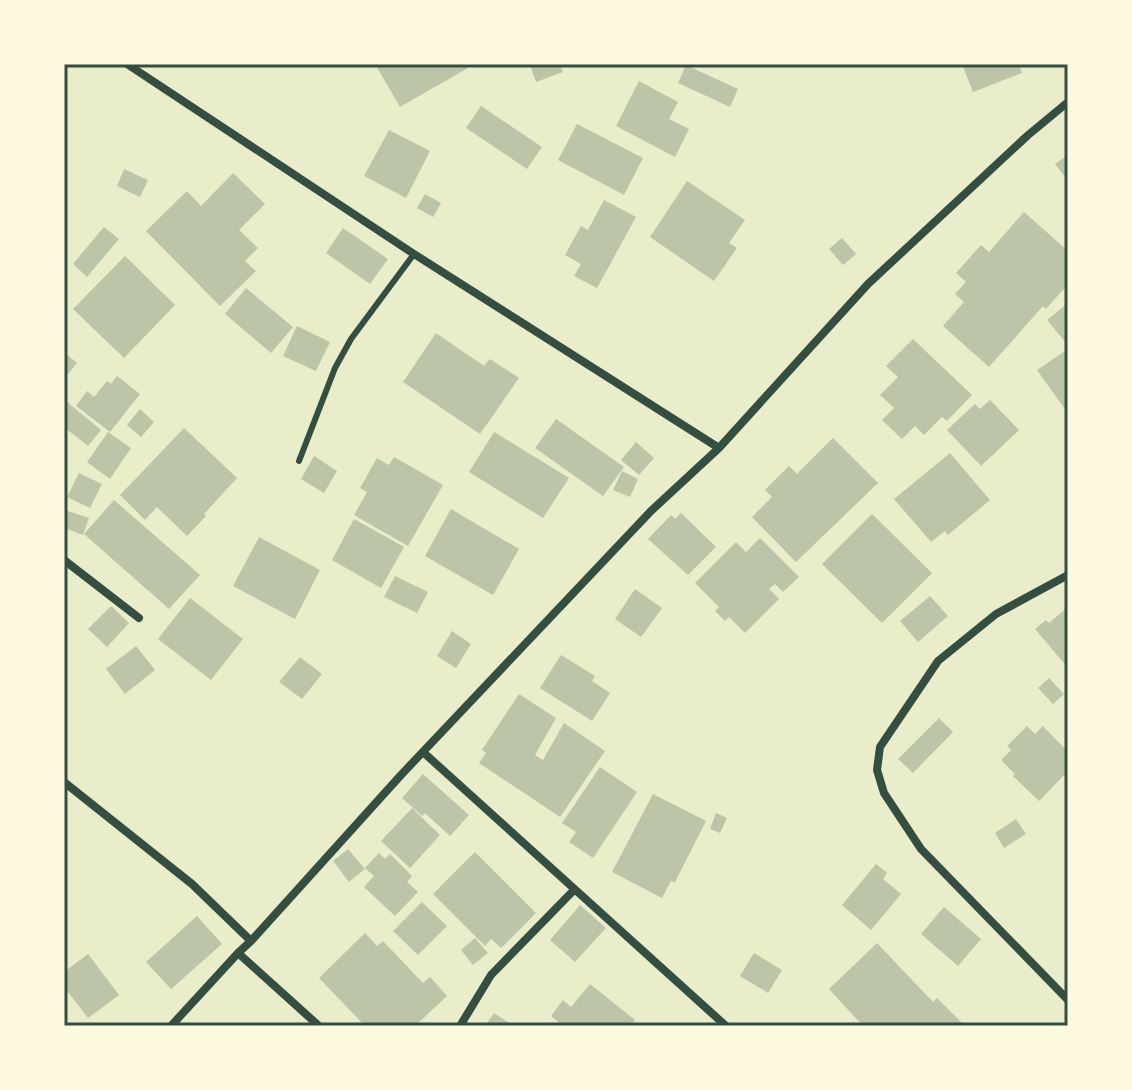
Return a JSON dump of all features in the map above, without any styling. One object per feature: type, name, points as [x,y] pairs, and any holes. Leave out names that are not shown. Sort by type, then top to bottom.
[{"type":"street","points":[[127,64],[414,254],[719,448]]},
{"type":"street","points":[[171,1026],[423,752],[651,511],[719,448],[868,284],[1027,136],[1068,102]]},
{"type":"street","points":[[64,560],[139,618]]},
{"type":"street","points":[[1068,575],[996,614],[938,661],[880,747],[877,770],[884,793],[921,849],[1068,1000]]},
{"type":"street","points":[[423,752],[726,1026]]},
{"type":"street","points":[[64,782],[192,884],[251,941]]},
{"type":"street","points":[[460,1026],[491,975],[574,890]]},
{"type":"street","points":[[238,953],[319,1026]]},
{"type":"lane","points":[[299,461],[335,368],[351,339],[414,254]]},
{"type":"building","points":[[375,64],[466,64],[468,68],[400,107]]},
{"type":"building","points":[[560,64],[563,72],[536,82],[530,66]]},
{"type":"building","points":[[962,64],[1019,64],[1022,73],[973,92]]},
{"type":"building","points":[[686,65],[738,89],[730,107],[678,83]]},
{"type":"building","points":[[639,81],[678,102],[669,119],[689,129],[675,157],[616,126]]},
{"type":"building","points":[[481,106],[542,147],[527,169],[466,128]]},
{"type":"building","points":[[577,124],[643,158],[624,195],[558,160]]},
{"type":"building","points":[[389,130],[430,151],[406,198],[364,176]]},
{"type":"building","points":[[1068,155],[1068,181],[1055,164]]},
{"type":"building","points":[[124,169],[148,180],[140,197],[117,186]]},
{"type":"building","points":[[233,173],[265,204],[239,230],[258,248],[245,261],[256,271],[220,306],[146,231],[187,191],[201,206]]},
{"type":"building","points":[[687,181],[745,220],[729,243],[737,248],[714,281],[650,237]]},
{"type":"building","points":[[425,194],[441,203],[433,217],[417,208]]},
{"type":"building","points":[[604,200],[636,217],[597,288],[574,276],[581,264],[565,255],[581,226],[588,230]]},
{"type":"building","points":[[1024,212],[1068,251],[1068,284],[1046,309],[1043,306],[989,367],[943,326],[964,302],[955,294],[966,282],[956,273],[981,245],[989,252]]},
{"type":"building","points":[[104,227],[119,239],[87,277],[73,264]]},
{"type":"building","points":[[343,228],[388,259],[370,284],[326,253]]},
{"type":"building","points":[[842,238],[856,254],[843,265],[829,249]]},
{"type":"building","points":[[125,256],[175,305],[124,358],[73,309]]},
{"type":"building","points":[[246,288],[293,327],[271,353],[225,314]]},
{"type":"building","points":[[1068,303],[1068,342],[1066,343],[1047,320]]},
{"type":"building","points":[[297,326],[330,342],[316,371],[283,356]]},
{"type":"building","points":[[436,333],[484,366],[490,359],[519,378],[480,434],[403,382]]},
{"type":"building","points":[[913,339],[972,395],[947,421],[942,417],[924,435],[915,426],[902,439],[882,420],[894,408],[880,395],[898,377],[886,366]]},
{"type":"building","points":[[1068,349],[1068,405],[1064,408],[1037,370]]},
{"type":"building","points":[[64,352],[77,363],[64,379]]},
{"type":"building","points":[[117,376],[140,394],[110,432],[76,406],[87,391],[94,397],[107,381],[111,384]]},
{"type":"building","points":[[990,400],[1019,430],[981,466],[947,430],[975,404],[980,409]]},
{"type":"building","points":[[67,402],[101,430],[88,446],[64,427],[64,405]]},
{"type":"building","points":[[140,409],[154,422],[141,437],[127,425]]},
{"type":"building","points":[[556,419],[624,467],[603,496],[535,448]]},
{"type":"building","points":[[184,428],[237,478],[187,536],[157,507],[145,520],[120,495]]},
{"type":"building","points":[[108,432],[131,448],[110,479],[87,462]]},
{"type":"building","points":[[494,432],[569,478],[543,518],[469,472]]},
{"type":"building","points":[[833,438],[878,483],[796,562],[752,517],[772,497],[765,490],[789,466],[797,474]]},
{"type":"building","points":[[636,442],[654,458],[639,475],[621,460]]},
{"type":"building","points":[[950,453],[990,500],[948,535],[945,531],[931,542],[894,499]]},
{"type":"building","points":[[314,456],[337,471],[324,493],[301,479]]},
{"type":"building","points":[[394,457],[443,485],[408,546],[354,515],[367,492],[360,488],[377,458],[389,465]]},
{"type":"building","points":[[622,471],[638,479],[630,497],[613,490]]},
{"type":"building","points":[[79,473],[102,484],[90,508],[67,497]]},
{"type":"building","points":[[114,500],[200,575],[169,609],[84,534]]},
{"type":"building","points":[[451,509],[519,549],[493,595],[425,556]]},
{"type":"building","points":[[65,510],[89,518],[83,535],[64,528]]},
{"type":"building","points":[[681,513],[716,547],[688,575],[648,539],[671,515],[675,519]]},
{"type":"building","points":[[872,514],[932,573],[882,623],[822,564]]},
{"type":"building","points":[[354,519],[404,547],[381,588],[332,560]]},
{"type":"building","points":[[259,537],[320,570],[295,619],[233,586]]},
{"type":"building","points":[[760,538],[799,577],[783,592],[775,584],[769,589],[779,599],[745,633],[729,617],[725,621],[715,611],[719,607],[695,583],[736,542],[746,552]]},
{"type":"building","points":[[395,576],[428,592],[417,613],[384,597]]},
{"type":"building","points":[[635,589],[662,608],[641,637],[615,619]]},
{"type":"building","points":[[930,596],[948,616],[918,642],[900,621]]},
{"type":"building","points":[[190,598],[243,639],[211,680],[158,639]]},
{"type":"building","points":[[111,606],[129,623],[107,647],[88,629]]},
{"type":"building","points":[[1068,607],[1068,668],[1035,629],[1046,620],[1049,623]]},
{"type":"building","points":[[452,631],[471,644],[456,668],[437,656]]},
{"type":"building","points":[[136,646],[155,670],[125,694],[106,669]]},
{"type":"building","points":[[561,655],[595,676],[592,681],[610,693],[592,721],[540,688]]},
{"type":"building","points":[[300,657],[322,674],[302,699],[279,682]]},
{"type":"building","points":[[1049,678],[1064,694],[1053,704],[1038,688]]},
{"type":"building","points":[[519,694],[556,718],[535,755],[543,760],[564,723],[605,751],[560,817],[479,763],[486,753],[482,750]]},
{"type":"building","points":[[939,718],[953,732],[913,773],[898,759]]},
{"type":"building","points":[[1027,726],[1035,734],[1043,726],[1068,752],[1068,771],[1039,801],[1001,760],[1011,750],[1007,746]]},
{"type":"building","points":[[600,767],[637,792],[593,858],[569,842],[576,832],[562,823]]},
{"type":"building","points":[[423,774],[469,815],[450,836],[425,813],[422,816],[402,798]]},
{"type":"building","points":[[653,794],[706,821],[675,882],[671,881],[662,898],[612,872]]},
{"type":"building","points":[[412,808],[440,835],[410,868],[381,841]]},
{"type":"building","points":[[716,813],[727,818],[720,833],[710,829]]},
{"type":"building","points":[[1016,819],[1026,834],[1004,848],[995,833]]},
{"type":"building","points":[[348,849],[365,869],[349,882],[333,861]]},
{"type":"building","points":[[475,852],[536,913],[501,948],[491,939],[485,946],[433,894]]},
{"type":"building","points":[[379,853],[385,859],[390,854],[412,876],[407,882],[418,892],[395,916],[364,887],[374,876],[365,868]]},
{"type":"building","points":[[876,864],[887,873],[883,879],[901,894],[871,930],[842,905]]},
{"type":"building","points":[[422,902],[447,926],[418,955],[393,931]]},
{"type":"building","points":[[580,905],[606,928],[575,962],[550,940]]},
{"type":"building","points":[[944,907],[981,939],[958,966],[921,934]]},
{"type":"building","points":[[197,916],[222,944],[171,989],[146,962]]},
{"type":"building","points":[[365,933],[377,946],[383,941],[423,983],[430,977],[447,996],[415,1026],[387,1026],[384,1022],[380,1026],[365,1026],[319,978]]},
{"type":"building","points":[[475,938],[488,953],[473,965],[461,950]]},
{"type":"building","points":[[877,943],[933,1002],[937,998],[965,1026],[863,1026],[829,989]]},
{"type":"building","points":[[754,953],[782,970],[768,993],[740,976]]},
{"type":"building","points":[[88,954],[119,995],[88,1018],[64,987],[64,972]]},
{"type":"building","points":[[590,984],[635,1020],[630,1026],[563,1026],[551,1016],[563,1000],[571,1007]]},
{"type":"building","points":[[494,1013],[514,1026],[485,1026]]}]
